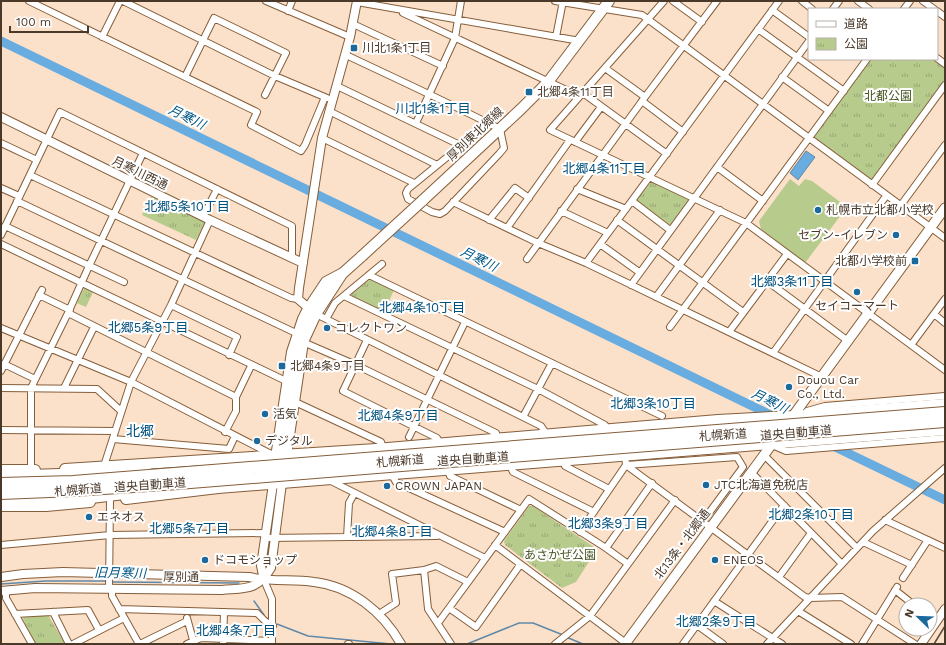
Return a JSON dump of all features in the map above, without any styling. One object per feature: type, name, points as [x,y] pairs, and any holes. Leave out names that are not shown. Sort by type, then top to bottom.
[{"type":"highway","name":"道央自動車道","points":[[1,492],[74,490],[175,478],[945,413]]},
{"type":"highway","name":"道央自動車道","points":[[2,477],[73,482],[175,478],[945,421]]},
{"type":"highway","points":[[1,499],[91,497],[146,490],[175,478]]},
{"type":"main road","name":"厚別東北郷線","points":[[277,484],[292,352],[326,282],[343,273],[362,256],[500,129],[548,82],[606,5]]},
{"type":"main road","name":"北13条・北郷通","points":[[626,644],[710,527],[822,377],[945,208]]},
{"type":"main road","name":"厚別東北郷線","points":[[281,454],[293,401],[300,338]]},
{"type":"main road","name":"札幌新道","points":[[2,477],[30,470],[383,448],[718,420],[792,416],[945,404]]},
{"type":"main road","name":"札幌新道","points":[[1,506],[46,506],[110,501],[218,488],[562,460],[626,460],[723,448],[945,430]]},
{"type":"street","points":[[29,1],[257,112],[251,125],[301,151],[306,145],[328,99],[337,86],[346,55],[357,1],[396,10],[580,41]]},
{"type":"street","points":[[102,37],[121,1],[275,76],[328,99]]},
{"type":"street","points":[[266,1],[350,38]]},
{"type":"street","points":[[288,11],[292,1]]},
{"type":"street","points":[[416,123],[455,38],[461,1]]},
{"type":"street","points":[[555,1],[606,5],[642,15],[945,238]]},
{"type":"street","points":[[664,1],[550,130],[650,176],[746,223],[945,370]]},
{"type":"street","points":[[674,1],[702,22]]},
{"type":"street","points":[[528,259],[577,189],[717,1]]},
{"type":"street","points":[[586,263],[779,1]]},
{"type":"street","points":[[802,1],[811,8]]},
{"type":"street","points":[[858,1],[868,8]]},
{"type":"street","points":[[923,1],[933,8]]},
{"type":"street","points":[[556,37],[563,2]]},
{"type":"street","points":[[396,10],[548,82],[581,94],[667,154]]},
{"type":"street","points":[[772,10],[808,36]]},
{"type":"street","points":[[185,77],[214,18],[286,53],[265,95]]},
{"type":"street","points":[[353,24],[443,66]]},
{"type":"street","points":[[758,29],[844,91]]},
{"type":"street","points":[[630,285],[764,105],[782,77],[808,42]]},
{"type":"street","points":[[346,55],[430,94],[489,123],[500,129],[504,148],[440,214],[432,212],[406,197],[408,189],[489,123]]},
{"type":"street","points":[[670,327],[866,60]]},
{"type":"street","points":[[605,68],[683,132]]},
{"type":"street","points":[[782,77],[829,111]]},
{"type":"street","points":[[872,185],[945,84]]},
{"type":"street","points":[[337,86],[462,146]]},
{"type":"street","points":[[298,299],[316,170],[329,111],[328,99]]},
{"type":"street","points":[[507,228],[573,141],[601,107]]},
{"type":"street","points":[[329,111],[437,165]]},
{"type":"street","points":[[1,236],[60,112],[292,226],[292,258]]},
{"type":"street","name":"月寒川西通","points":[[1,117],[206,219],[303,263]]},
{"type":"street","points":[[322,138],[414,183]]},
{"type":"street","points":[[1,143],[37,160]]},
{"type":"street","points":[[901,206],[945,145]]},
{"type":"street","points":[[30,470],[31,388],[69,312],[89,266],[143,153]]},
{"type":"street","points":[[717,167],[763,201]]},
{"type":"street","points":[[30,175],[291,298],[298,299],[312,311],[326,319],[440,374],[541,426],[547,435]]},
{"type":"street","points":[[1,188],[101,241],[182,279],[496,433],[498,439]]},
{"type":"street","points":[[490,220],[515,188],[529,198]]},
{"type":"street","points":[[104,466],[131,382],[171,305],[194,252],[217,189]]},
{"type":"street","points":[[577,189],[626,209]]},
{"type":"street","points":[[773,353],[886,196]]},
{"type":"street","points":[[632,201],[670,230]]},
{"type":"street","points":[[453,202],[538,243],[586,263],[822,377]]},
{"type":"street","points":[[656,297],[678,265],[720,210]]},
{"type":"street","points":[[561,211],[608,233]]},
{"type":"street","points":[[617,220],[743,312]]},
{"type":"street","points":[[5,226],[124,282]]},
{"type":"street","points":[[1,244],[251,366],[288,382]]},
{"type":"street","points":[[600,244],[639,272]]},
{"type":"street","points":[[729,332],[787,254]]},
{"type":"street","points":[[326,319],[335,303],[382,264]]},
{"type":"street","points":[[370,275],[662,416]]},
{"type":"street","points":[[767,281],[848,341]]},
{"type":"street","points":[[1,371],[41,293],[94,327],[236,397]]},
{"type":"street","points":[[344,296],[538,389],[605,425],[607,430]]},
{"type":"street","points":[[911,345],[945,299]]},
{"type":"street","points":[[171,305],[237,337],[229,355]]},
{"type":"street","points":[[934,314],[945,322]]},
{"type":"street","points":[[409,436],[465,322]]},
{"type":"street","points":[[64,388],[94,327]]},
{"type":"street","points":[[1,328],[131,382],[266,452],[281,454]]},
{"type":"street","points":[[368,340],[343,391],[437,438],[440,443]]},
{"type":"street","points":[[523,417],[552,363]]},
{"type":"street","points":[[4,364],[35,379]]},
{"type":"street","points":[[226,432],[236,412],[236,397],[251,366]]},
{"type":"street","points":[[1,388],[97,389],[121,410]]},
{"type":"street","points":[[792,416],[825,406],[945,396]]},
{"type":"street","points":[[293,401],[381,442],[383,448]]},
{"type":"street","points":[[1,430],[115,432]]},
{"type":"street","points":[[113,439],[229,449],[235,436]]},
{"type":"street","points":[[771,445],[786,451],[945,438]]},
{"type":"street","points":[[764,455],[857,548]]},
{"type":"street","points":[[626,460],[737,457],[743,467],[703,521]]},
{"type":"street","points":[[562,460],[565,466],[609,489]]},
{"type":"street","points":[[626,460],[652,483],[710,527],[810,598],[842,597],[915,644]]},
{"type":"street","points":[[580,532],[609,489],[626,460]]},
{"type":"street","points":[[510,465],[513,472],[594,512]]},
{"type":"street","points":[[767,644],[885,520],[945,468]]},
{"type":"street","points":[[448,470],[450,476],[521,510]]},
{"type":"street","points":[[751,472],[842,564]]},
{"type":"street","points":[[392,475],[396,482],[504,532]]},
{"type":"street","points":[[328,479],[354,494],[485,558]]},
{"type":"street","points":[[606,548],[652,483]]},
{"type":"street","points":[[187,644],[193,640],[201,638],[223,642],[272,643],[272,599],[264,580],[261,566],[265,536],[277,484]]},
{"type":"street","points":[[264,580],[271,568],[275,538],[277,484]]},
{"type":"street","points":[[347,537],[349,503],[354,494]]},
{"type":"street","points":[[438,623],[529,499],[606,548],[628,564]]},
{"type":"street","points":[[558,642],[590,616],[675,500]]},
{"type":"street","points":[[110,501],[109,582],[112,596],[139,644],[187,621]]},
{"type":"street","points":[[683,644],[784,506]]},
{"type":"street","points":[[885,520],[945,548]]},
{"type":"street","points":[[779,577],[811,533]]},
{"type":"street","points":[[1,545],[110,535],[265,536],[275,538],[440,536]]},
{"type":"street","points":[[903,578],[928,540]]},
{"type":"street","points":[[863,542],[912,565]]},
{"type":"street","points":[[495,545],[626,644]]},
{"type":"street","points":[[449,608],[476,627],[520,565]]},
{"type":"street","points":[[379,614],[396,602],[392,574],[424,570],[436,566],[468,582]]},
{"type":"street","points":[[424,570],[428,609],[451,644]]},
{"type":"street","name":"厚別通","points":[[1,577],[23,574],[222,590],[250,588],[264,580]]},
{"type":"street","name":"厚別通","points":[[4,591],[109,582],[249,577],[264,580]]},
{"type":"street","points":[[264,580],[314,582],[331,586],[351,594],[366,603],[379,614],[394,631],[401,644]]},
{"type":"street","points":[[862,644],[896,588],[906,597]]},
{"type":"street","points":[[4,591],[6,598],[32,644]]},
{"type":"street","points":[[714,600],[782,644]]},
{"type":"street","points":[[119,609],[257,612],[265,621],[273,626]]},
{"type":"street","points":[[15,614],[88,610],[99,630]]},
{"type":"street","points":[[187,611],[187,621],[193,640]]},
{"type":"street","points":[[798,611],[851,644]]},
{"type":"street","points":[[53,612],[69,644]]},
{"type":"street","points":[[223,642],[224,612]]},
{"type":"street","points":[[73,644],[124,618]]},
{"type":"street","points":[[697,625],[723,644]]},
{"type":"green space","name":"北都公園","points":[[869,60],[935,60],[945,67],[945,81],[871,181],[813,138]]},
{"type":"green space","points":[[790,179],[799,186],[805,179],[812,181],[847,207],[805,263],[761,229],[759,221]]},
{"type":"green space","points":[[652,181],[688,198],[688,201],[671,224],[637,201]]},
{"type":"green space","points":[[151,197],[205,222],[196,240],[142,215]]},
{"type":"green space","points":[[369,280],[394,290],[384,312],[352,297],[352,294]]},
{"type":"green space","points":[[84,288],[93,292],[86,307],[77,303]]},
{"type":"green space","name":"あさかぜ公園","points":[[529,506],[533,506],[597,549],[576,582],[562,588],[505,545],[504,541]]},
{"type":"green space","points":[[48,615],[64,642],[63,644],[36,644],[23,619],[24,616]]},
{"type":"water","points":[[806,151],[815,157],[798,180],[790,173]]},
{"type":"waterway","name":"月寒川","points":[[1,41],[775,417]]},
{"type":"waterway","name":"月寒川","points":[[831,445],[945,500]]},
{"type":"waterway","name":"旧月寒川","points":[[1,584],[46,581],[107,581]]},
{"type":"waterway","name":"旧月寒川","points":[[111,582],[239,583]]},
{"type":"waterway","name":"旧月寒川","points":[[254,601],[264,615]]},
{"type":"waterway","name":"旧月寒川","points":[[467,644],[519,623],[533,623],[563,635]]},
{"type":"waterway","name":"旧月寒川","points":[[277,624],[308,636],[391,644]]},
{"type":"waterway","name":"旧月寒川","points":[[566,637],[583,644]]},
{"type":"railway","points":[[934,644],[945,626]]},
{"type":"place","name":"川北1条1丁目","points":[[354,48]]},
{"type":"place","name":"北郷4条11丁目","points":[[529,92]]},
{"type":"place","name":"札幌市立北都小学校","points":[[818,210]]},
{"type":"place","name":"セブン-イレブン","points":[[896,235]]},
{"type":"place","name":"北都小学校前","points":[[915,261]]},
{"type":"place","name":"セイコーマート","points":[[857,292]]},
{"type":"place","name":"コレクトワン","points":[[327,328]]},
{"type":"place","name":"北郷4条9丁目","points":[[282,366]]},
{"type":"place","name":"Douou Car Co., Ltd.","points":[[789,387]]},
{"type":"place","name":"活気","points":[[265,414]]},
{"type":"place","name":"デジタル","points":[[257,441]]},
{"type":"place","name":"JTC北海道免税店","points":[[706,485]]},
{"type":"place","name":"CROWN JAPAN","points":[[387,486]]},
{"type":"place","name":"エネオス","points":[[89,517]]},
{"type":"place","name":"ドコモショップ","points":[[205,560]]},
{"type":"place","name":"ENEOS","points":[[715,560]]},
{"type":"district","name":"川北1条1丁目","points":[[433,108]]},
{"type":"district","name":"北郷4条11丁目","points":[[604,168]]},
{"type":"district","name":"北郷5条10丁目","points":[[187,206]]},
{"type":"district","name":"北郷3条11丁目","points":[[792,281]]},
{"type":"district","name":"北郷4条10丁目","points":[[422,307]]},
{"type":"district","name":"北郷5条9丁目","points":[[148,327]]},
{"type":"district","name":"北郷3条10丁目","points":[[653,403]]},
{"type":"district","name":"北郷4条9丁目","points":[[398,415]]},
{"type":"district","name":"北郷","points":[[140,431]]},
{"type":"district","name":"北郷2条10丁目","points":[[811,514]]},
{"type":"district","name":"北郷3条9丁目","points":[[608,523]]},
{"type":"district","name":"北郷5条7丁目","points":[[189,528]]},
{"type":"district","name":"北郷4条8丁目","points":[[392,531]]},
{"type":"district","name":"北郷2条9丁目","points":[[716,621]]},
{"type":"district","name":"北郷4条7丁目","points":[[236,630]]}]
